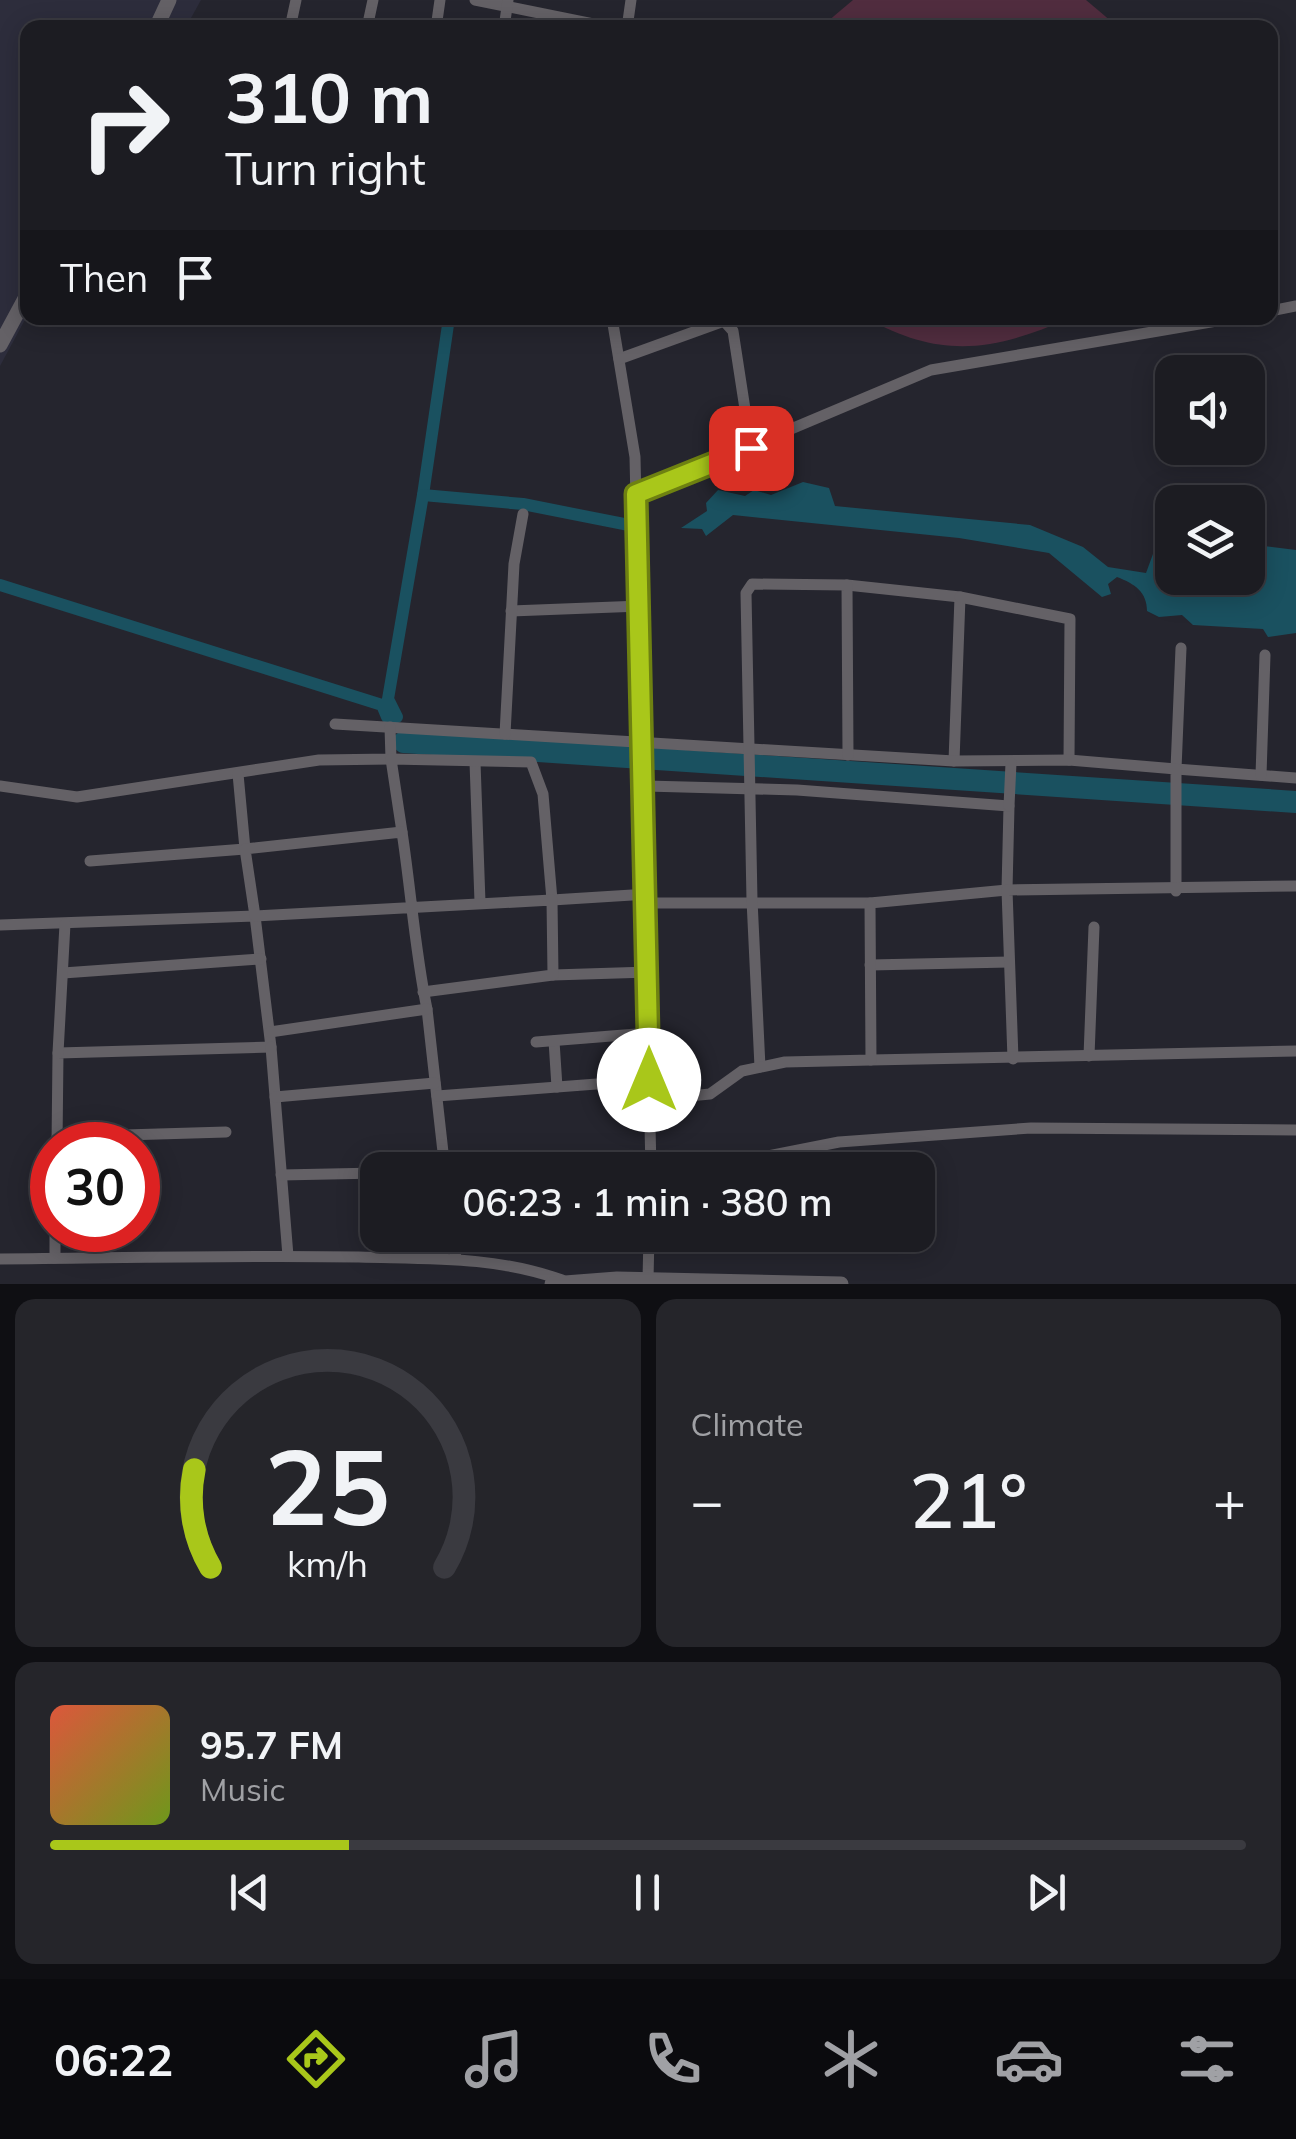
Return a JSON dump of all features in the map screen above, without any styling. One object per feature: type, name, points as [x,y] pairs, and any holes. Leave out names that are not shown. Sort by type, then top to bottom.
[{"type":"street","points":[[474,0],[508,3],[580,20]]},
{"type":"street","points":[[0,346],[20,308]]},
{"type":"street","points":[[613,325],[636,494],[646,786],[651,1152]]},
{"type":"street","points":[[619,359],[713,325]]},
{"type":"street","points":[[728,325],[733,331],[751,448]]},
{"type":"street","points":[[636,494],[931,370],[1193,325]]},
{"type":"street","points":[[505,734],[511,611],[524,514]]},
{"type":"street","points":[[760,1067],[748,788],[746,592],[752,584],[848,585],[960,597],[1070,619],[1069,760]]},
{"type":"street","points":[[848,585],[848,754]]},
{"type":"street","points":[[954,761],[960,597]]},
{"type":"street","points":[[511,611],[641,606]]},
{"type":"street","points":[[1176,891],[1181,648]]},
{"type":"street","points":[[1261,776],[1265,655]]},
{"type":"street","points":[[335,724],[954,761],[1069,760],[1296,778]]},
{"type":"street","points":[[390,727],[391,760],[444,1152]]},
{"type":"street","points":[[0,786],[77,797],[319,760],[531,762],[537,767],[552,900],[553,975]]},
{"type":"street","points":[[475,762],[480,902]]},
{"type":"street","points":[[1011,763],[1006,890],[1012,1058]]},
{"type":"street","points":[[238,774],[270,1032],[288,1256]]},
{"type":"street","points":[[646,786],[748,788],[1009,806]]},
{"type":"street","points":[[90,861],[402,832]]},
{"type":"street","points":[[0,925],[255,916],[413,904],[648,898],[870,903],[1006,890],[1176,891],[1296,886]]},
{"type":"street","points":[[870,903],[871,1060]]},
{"type":"street","points":[[57,1122],[66,924]]},
{"type":"street","points":[[1090,1056],[1094,927]]},
{"type":"street","points":[[63,972],[260,959]]},
{"type":"street","points":[[870,965],[1009,962]]},
{"type":"street","points":[[423,992],[553,975],[649,972]]},
{"type":"street","points":[[270,1032],[426,1009]]},
{"type":"street","points":[[536,1042],[649,1033]]},
{"type":"street","points":[[554,1040],[557,1087]]},
{"type":"street","points":[[58,1053],[271,1047]]},
{"type":"street","points":[[649,1100],[710,1094],[742,1071],[785,1062],[1296,1051]]},
{"type":"street","points":[[276,1097],[649,1080]]},
{"type":"street","points":[[788,1152],[839,1142],[1031,1128],[1296,1130]]},
{"type":"street","points":[[160,1136],[226,1132]]},
{"type":"street","points":[[281,1174],[360,1173]]},
{"type":"street","points":[[55,1252],[55,1258]]},
{"type":"street","points":[[455,1252],[456,1260]]},
{"type":"street","points":[[650,1252],[653,1281]]},
{"type":"street","points":[[0,1259],[288,1256],[456,1260],[518,1264],[557,1282],[841,1284]]},
{"type":"shaded area","points":[[0,0],[201,0],[190,20],[20,20],[22,325],[0,366]]},
{"type":"shaded area","points":[[853,0],[1086,0],[1110,20],[829,20]]},
{"type":"shaded area","points":[[882,325],[1052,325],[1017,338],[968,346],[919,340]]},
{"type":"water","points":[[803,482],[829,488],[835,506],[1030,525],[1083,547],[1108,567],[1146,573],[1155,553],[1155,595],[1265,595],[1265,546],[1296,550],[1296,633],[1268,637],[1263,629],[1193,625],[1182,615],[1159,617],[1147,611],[1142,594],[1129,583],[1117,577],[1108,584],[1111,594],[1102,597],[1049,553],[959,538],[733,515],[706,536],[702,529],[681,528],[707,511],[706,503],[718,490],[745,496],[754,490],[771,495]]},
{"type":"waterway","points":[[423,495],[448,325]]},
{"type":"waterway","points":[[0,585],[382,705],[387,717],[397,717],[388,699],[423,495],[523,504],[629,525]]},
{"type":"waterway","points":[[404,742],[1296,802]]},
{"type":"route","points":[[649,1080],[648,894],[636,494],[751,448]]}]
